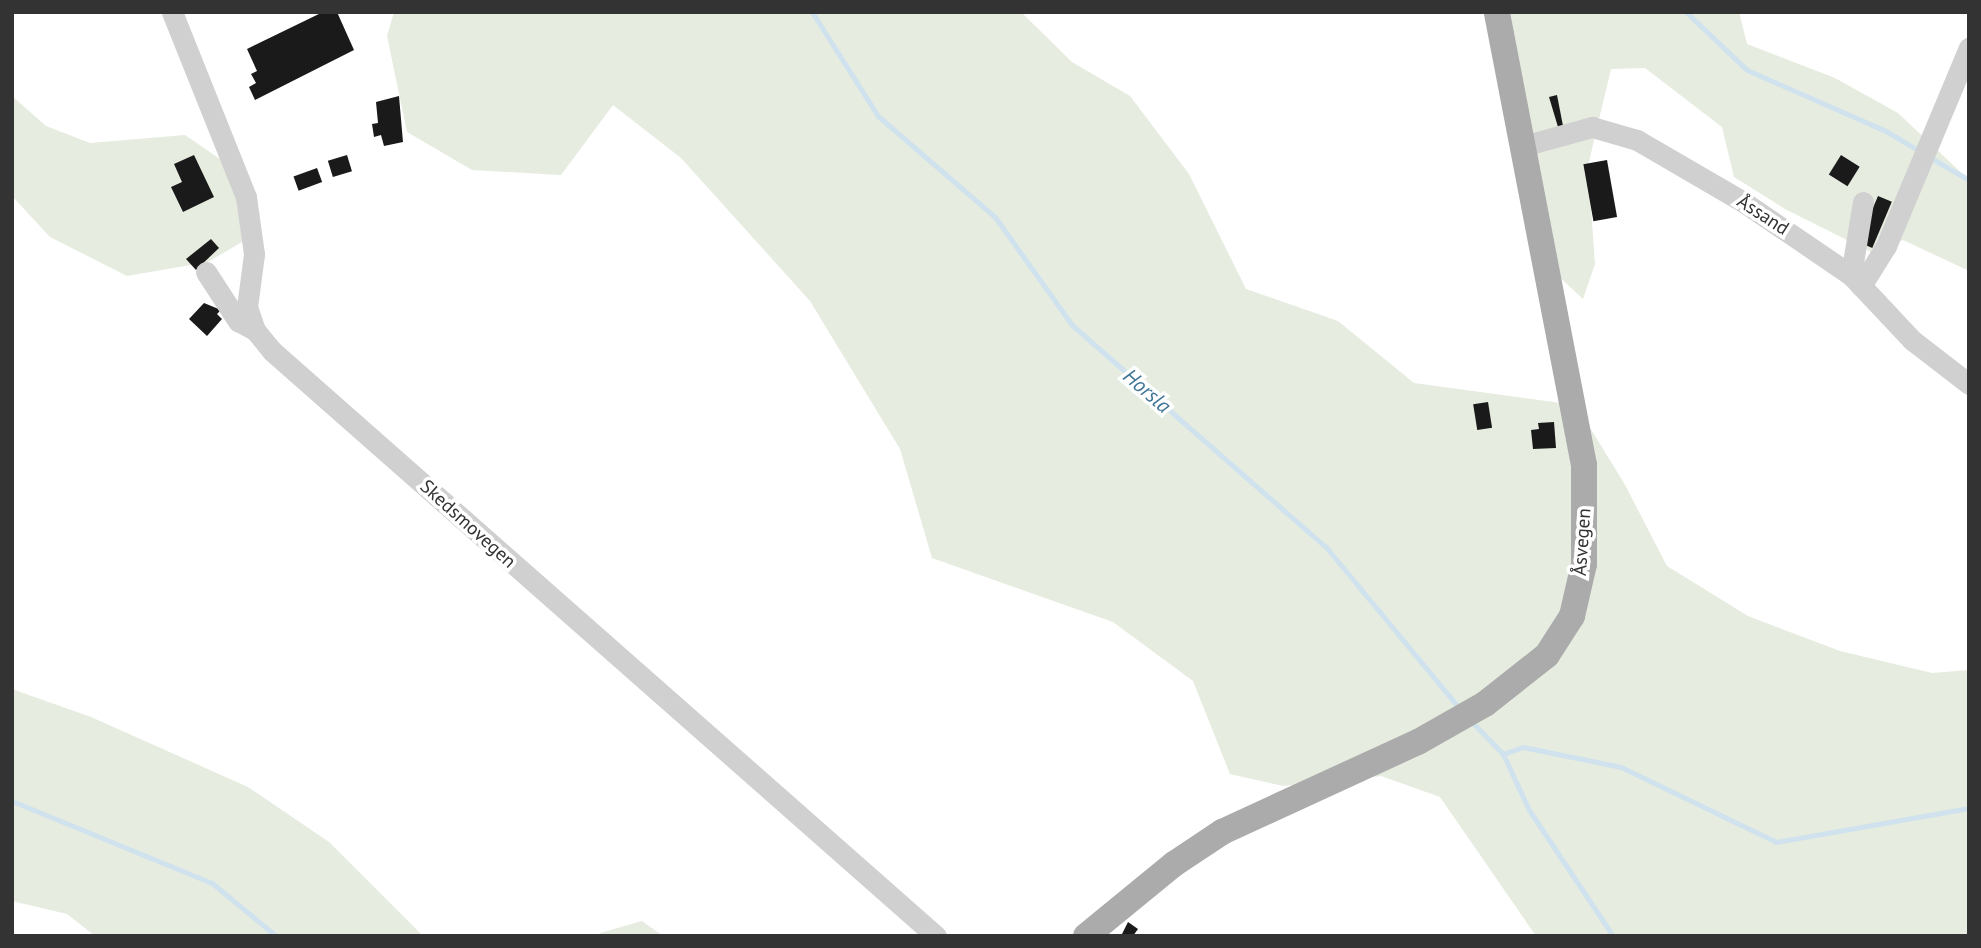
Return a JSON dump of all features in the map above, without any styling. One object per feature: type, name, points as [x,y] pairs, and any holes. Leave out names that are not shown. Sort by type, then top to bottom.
[{"type":"main road","name":"Åsvegen","points":[[1086,936],[1174,864],[1222,832],[1418,742],[1485,705],[1547,654],[1572,616],[1584,564],[1584,465],[1497,12]]},
{"type":"street","points":[[172,12],[246,197],[254,254],[247,307],[255,330]]},
{"type":"street","points":[[1856,281],[1886,246],[1969,48]]},
{"type":"street","name":"Åssand","points":[[1523,146],[1571,130],[1610,128],[1678,162],[1856,281],[1912,340],[1969,384]]},
{"type":"street","points":[[1856,281],[1863,202]]},
{"type":"street","name":"Skedsmovegen","points":[[206,272],[238,321],[255,330],[308,384],[936,936]]},
{"type":"shaded area","points":[[394,12],[1021,12],[1072,62],[1130,96],[1189,174],[1246,289],[1338,321],[1414,383],[1576,405],[1624,483],[1667,566],[1748,616],[1840,651],[1932,673],[1969,670],[1969,936],[1536,936],[1440,797],[1381,776],[1283,786],[1230,774],[1193,681],[1113,622],[932,558],[900,449],[810,301],[681,158],[613,105],[561,175],[472,170],[407,132],[387,36]]},
{"type":"shaded area","points":[[1502,12],[1739,12],[1747,44],[1835,78],[1898,113],[1969,180],[1969,271],[1903,240],[1871,252],[1785,209],[1734,177],[1722,127],[1645,68],[1611,69],[1588,166],[1595,264],[1583,299],[1552,270]]},
{"type":"shaded area","points":[[12,96],[46,126],[90,143],[185,135],[233,168],[247,239],[208,262],[127,276],[50,237],[12,196]]},
{"type":"shaded area","points":[[12,689],[91,717],[248,787],[329,842],[423,936],[95,936],[67,914],[12,901]]},
{"type":"shaded area","points":[[642,921],[663,936],[597,936],[600,933]]},
{"type":"building","points":[[323,12],[337,12],[354,50],[255,100],[249,87],[256,83],[251,74],[257,71],[247,49]]},
{"type":"building","points":[[1557,95],[1563,126],[1558,127],[1549,97]]},
{"type":"building","points":[[399,96],[403,142],[384,146],[381,135],[374,137],[372,124],[378,123],[376,102]]},
{"type":"building","points":[[194,155],[214,197],[183,212],[171,187],[182,182],[174,164]]},
{"type":"building","points":[[347,155],[352,171],[333,177],[328,161]]},
{"type":"building","points":[[1841,155],[1860,167],[1847,186],[1829,175]]},
{"type":"building","points":[[1607,160],[1617,217],[1593,221],[1583,164]]},
{"type":"building","points":[[317,168],[322,182],[299,191],[294,177]]},
{"type":"building","points":[[1878,196],[1892,202],[1872,248],[1858,242]]},
{"type":"building","points":[[211,239],[219,248],[196,270],[186,259]]},
{"type":"building","points":[[204,303],[221,310],[217,314],[222,319],[207,336],[189,319]]},
{"type":"building","points":[[1488,402],[1492,428],[1477,430],[1473,404]]},
{"type":"building","points":[[1554,422],[1556,448],[1533,449],[1531,430],[1539,429],[1538,423]]},
{"type":"building","points":[[1128,922],[1138,929],[1133,936],[1121,936]]},
{"type":"waterway","name":"Horsla","points":[[812,12],[878,116],[995,217],[1072,325],[1326,547],[1459,708]]},
{"type":"waterway","points":[[1686,12],[1747,70],[1886,131],[1921,152]]},
{"type":"waterway","points":[[1929,157],[1969,180]]},
{"type":"waterway","points":[[1471,721],[1503,754],[1529,810],[1613,936]]},
{"type":"waterway","points":[[1503,754],[1523,747],[1621,767],[1776,842],[1969,808]]},
{"type":"waterway","points":[[12,801],[212,883],[276,936]]}]
